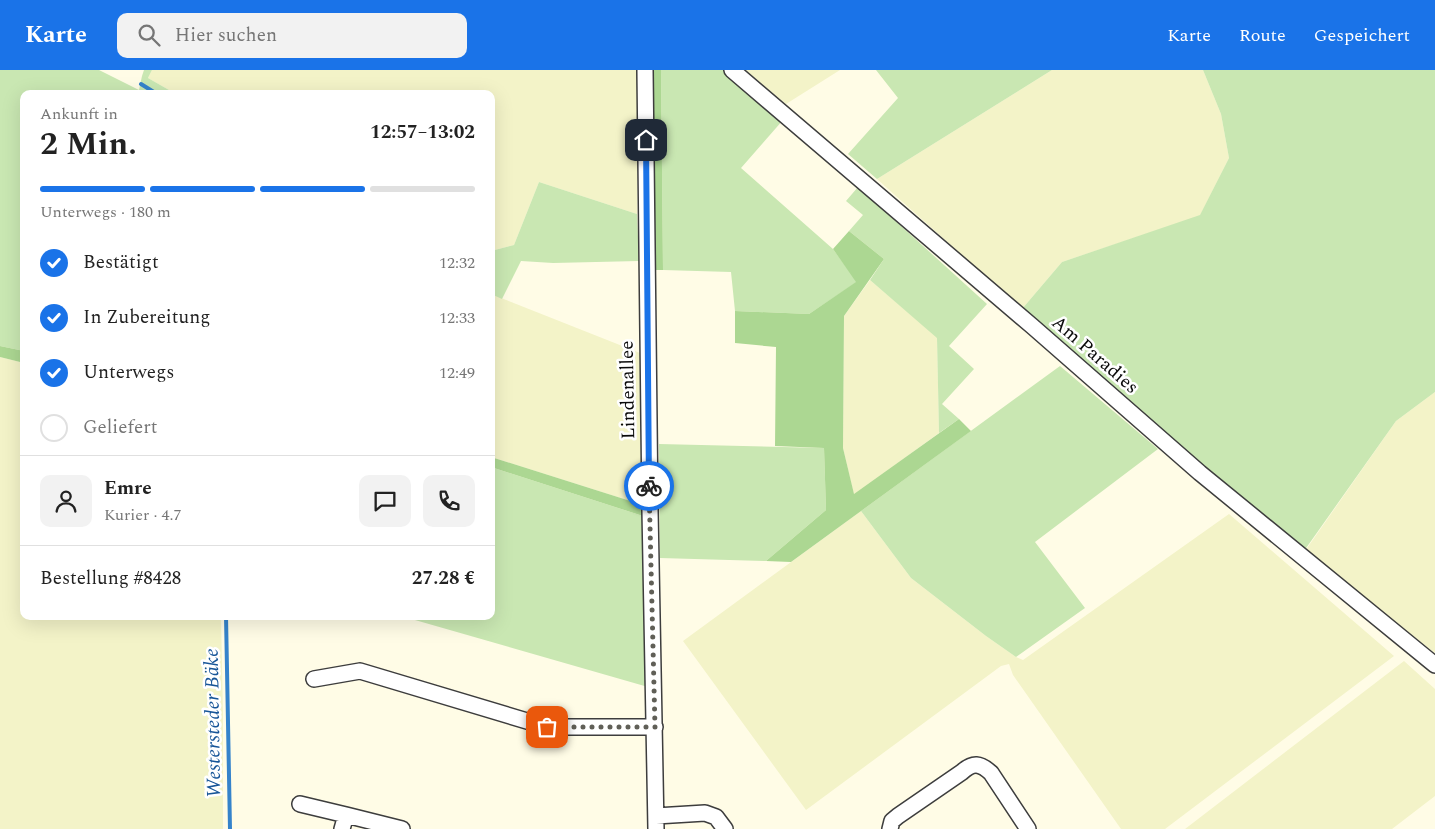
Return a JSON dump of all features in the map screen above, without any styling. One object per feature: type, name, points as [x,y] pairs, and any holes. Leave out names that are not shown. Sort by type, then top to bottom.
[{"type":"street","name":"Lindenallee","points":[[645,70],[650,520],[656,822]]},
{"type":"street","name":"Am Paradies","points":[[732,70],[1032,326],[1200,473],[1435,665]]},
{"type":"street","points":[[314,679],[360,671],[547,727],[655,727]]},
{"type":"street","points":[[890,829],[892,821],[898,816],[969,766],[976,765],[983,766],[991,773],[1028,829]]},
{"type":"street","points":[[300,804],[344,822],[402,829]]},
{"type":"street","points":[[656,822],[706,813],[716,817],[724,829]]},
{"type":"green space","points":[[0,70],[99,70],[139,90],[20,90],[20,350],[0,346]]},
{"type":"green space","points":[[144,70],[152,70],[148,78],[169,90],[139,90]]},
{"type":"green space","points":[[152,70],[637,70],[637,214],[539,182],[514,245],[495,250],[495,90],[169,90],[148,78]]},
{"type":"green space","points":[[650,70],[661,70],[663,270],[654,270]]},
{"type":"green space","points":[[661,70],[724,70],[783,120],[741,168],[833,249],[857,282],[809,314],[735,311],[731,272],[663,270]]},
{"type":"green space","points":[[745,70],[840,70],[786,104]]},
{"type":"green space","points":[[876,70],[1052,70],[877,179],[848,154],[898,98]]},
{"type":"green space","points":[[1052,70],[1203,70],[1221,114],[1229,158],[1200,216],[1062,262],[1022,309],[877,179]]},
{"type":"green space","points":[[1203,70],[1435,70],[1435,392],[1396,421],[1304,551],[1022,309],[1062,262],[1200,215],[1229,158],[1221,114]]},
{"type":"green space","points":[[539,182],[637,214],[639,261],[553,263],[521,261],[502,299],[495,296],[495,250],[514,245]]},
{"type":"green space","points":[[858,187],[987,304],[949,346],[974,369],[942,404],[959,419],[939,433],[937,338],[870,280],[884,259],[849,231],[863,215],[846,201]]},
{"type":"green space","points":[[849,231],[884,259],[844,316],[843,448],[854,494],[959,419],[971,431],[791,562],[766,561],[826,510],[824,448],[775,446],[776,347],[735,343],[735,311],[809,314],[856,282],[833,249]]},
{"type":"green space","points":[[870,280],[937,337],[939,433],[854,495],[843,448],[844,316]]},
{"type":"green space","points":[[495,296],[640,353],[643,505],[495,458]]},
{"type":"green space","points":[[0,346],[20,350],[20,362],[0,357]]},
{"type":"green space","points":[[0,357],[20,362],[20,620],[221,620],[223,829],[0,829]]},
{"type":"green space","points":[[1060,366],[1158,449],[1035,542],[1085,608],[1016,657],[911,578],[861,511]]},
{"type":"green space","points":[[1435,392],[1435,653],[1305,551],[1396,421]]},
{"type":"green space","points":[[659,444],[824,448],[826,510],[766,561],[660,558]]},
{"type":"green space","points":[[495,458],[643,505],[646,517],[495,468]]},
{"type":"green space","points":[[495,468],[646,517],[648,687],[415,620],[495,620]]},
{"type":"green space","points":[[861,511],[911,578],[986,636],[1023,660],[1229,514],[1394,656],[1165,829],[1121,829],[1013,675],[1009,664],[1001,666],[806,810],[683,641]]},
{"type":"green space","points":[[1404,661],[1435,689],[1435,796],[1392,829],[1185,829]]},
{"type":"waterway","name":"Westersteder Bäke","points":[[141,84],[151,90]]},
{"type":"waterway","name":"Westersteder Bäke","points":[[226,620],[230,829]]},
{"type":"way so far","points":[[547,727],[655,727],[649,486]]},
{"type":"route","points":[[646,140],[649,486]]}]
